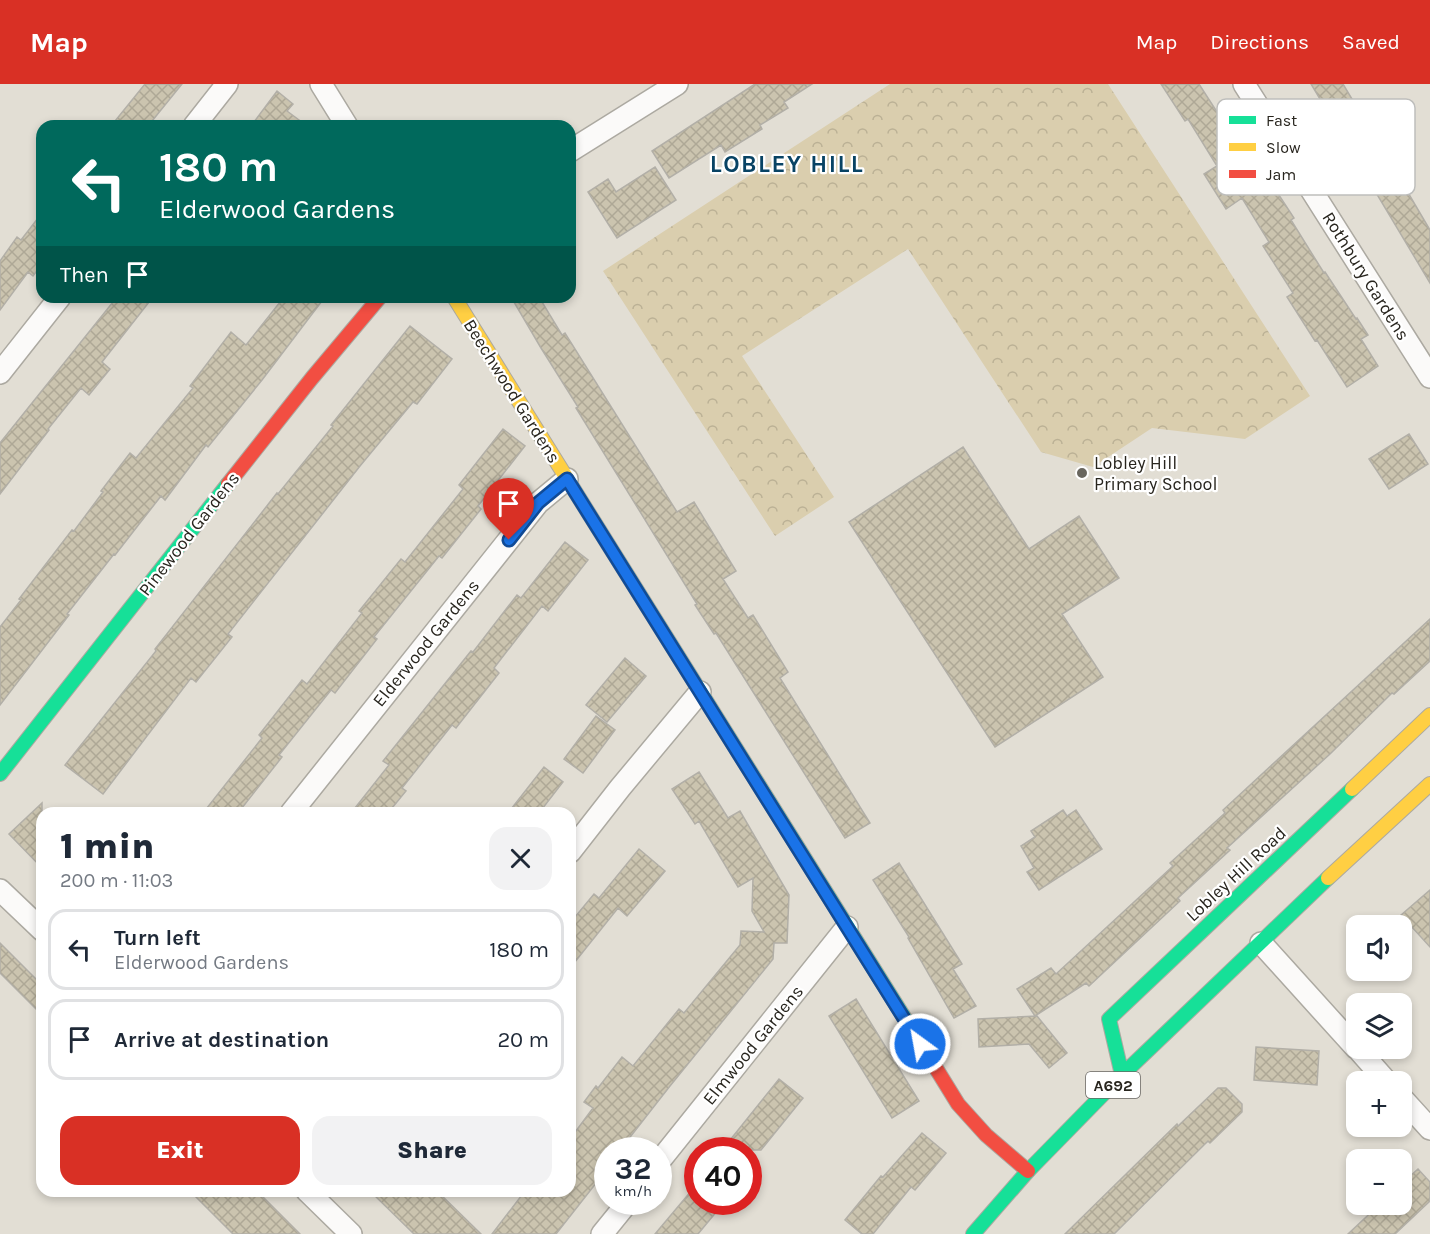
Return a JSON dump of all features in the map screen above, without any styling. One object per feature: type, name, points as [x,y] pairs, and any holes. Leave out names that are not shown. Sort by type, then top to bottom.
[{"type":"main road","name":"Pinewood Gardens","points":[[0,774],[312,378],[375,303]]},
{"type":"main road","name":"Beechwood Gardens","points":[[458,303],[958,1104],[986,1135],[1028,1171]]},
{"type":"main road","name":"Lobley Hill Road","points":[[1122,1075],[1109,1019],[1430,716]]},
{"type":"main road","name":"A692","points":[[973,1234],[1028,1171],[1122,1075],[1343,863],[1430,784]]},
{"type":"street","points":[[199,120],[227,84]]},
{"type":"street","points":[[321,84],[343,120]]},
{"type":"street","name":"Rothbury Gardens","points":[[1244,84],[1254,99]]},
{"type":"street","points":[[576,148],[672,85]]},
{"type":"street","name":"Rothbury Gardens","points":[[1314,195],[1430,377]]},
{"type":"street","points":[[0,374],[55,303]]},
{"type":"street","name":"Elderwood Gardens","points":[[296,807],[538,503],[567,479]]},
{"type":"street","points":[[576,844],[700,692]]},
{"type":"street","points":[[0,890],[36,924]]},
{"type":"street","name":"Elmwood Gardens","points":[[672,1146],[847,927]]},
{"type":"street","points":[[1261,943],[1346,1037]]},
{"type":"street","points":[[1366,1059],[1377,1071]]},
{"type":"street","points":[[1412,1109],[1430,1129]]},
{"type":"street","points":[[314,1197],[351,1234]]},
{"type":"street","points":[[602,1234],[617,1215]]},
{"type":"green space","points":[[890,84],[1108,84],[1310,396],[1245,439],[1152,428],[1093,467],[1041,452],[908,249],[742,356],[834,497],[775,536],[603,271]]},
{"type":"building","points":[[145,84],[182,84],[153,120],[116,120]]},
{"type":"building","points":[[755,84],[812,84],[784,102],[788,108],[760,125],[762,129],[725,152],[721,145],[669,178],[652,151]]},
{"type":"building","points":[[1161,84],[1199,84],[1217,112],[1217,166],[1188,119],[1185,121]]},
{"type":"building","points":[[1311,84],[1343,84],[1352,99],[1320,99]]},
{"type":"building","points":[[277,91],[293,104],[287,111],[299,120],[255,120]]},
{"type":"building","points":[[1217,166],[1217,195],[1204,174]]},
{"type":"building","points":[[655,167],[676,200],[617,238],[588,192],[608,179],[616,192]]},
{"type":"building","points":[[1217,195],[1279,195],[1294,218],[1291,220],[1324,273],[1368,335],[1361,339],[1378,366],[1347,387],[1287,297],[1293,293],[1263,246],[1269,242],[1242,198],[1226,209]]},
{"type":"building","points":[[1377,195],[1409,195],[1430,230],[1430,283]]},
{"type":"building","points":[[36,221],[36,272],[33,276],[28,272],[0,310],[0,261],[17,237],[21,240]]},
{"type":"building","points":[[112,303],[148,303],[102,362],[110,369],[89,395],[81,388],[0,494],[0,443]]},
{"type":"building","points":[[279,303],[320,303],[208,447],[206,445],[165,500],[161,496],[114,554],[0,705],[0,627],[21,600],[19,599],[72,530],[74,531],[130,453],[136,458],[193,388],[190,386],[231,332],[246,345]]},
{"type":"building","points":[[515,303],[543,303],[562,335],[565,333],[677,512],[694,502],[736,571],[723,579],[748,618],[753,615],[788,672],[780,678],[870,823],[845,838],[716,633],[714,634],[695,605],[697,604]]},
{"type":"building","points":[[410,326],[452,359],[417,404],[413,402],[360,466],[228,634],[232,637],[196,682],[191,678],[103,794],[65,765]]},
{"type":"building","points":[[503,429],[525,446],[478,506],[481,509],[442,558],[439,556],[374,637],[377,639],[335,693],[331,690],[279,755],[282,757],[243,807],[208,807],[262,738],[259,735],[302,680],[307,684],[362,613],[359,611],[401,559],[405,562],[463,489],[459,485]]},
{"type":"building","points":[[1409,434],[1428,464],[1389,489],[1369,459]]},
{"type":"building","points":[[963,447],[1029,549],[1079,516],[1119,578],[1062,614],[1103,677],[995,747],[849,522]]},
{"type":"building","points":[[565,542],[588,560],[548,611],[542,606],[494,668],[499,673],[456,728],[452,725],[402,788],[406,791],[393,807],[356,807],[389,765],[383,761],[517,595],[521,598]]},
{"type":"building","points":[[1430,619],[1430,661],[1394,694],[1392,693],[1330,754],[1227,848],[1230,850],[1178,898],[1180,901],[1089,986],[1086,983],[1035,1016],[1017,989],[1051,968],[1056,974],[1173,866],[1170,863],[1225,813],[1223,810]]},
{"type":"building","points":[[625,658],[646,676],[607,722],[586,705]]},
{"type":"building","points":[[596,716],[615,730],[583,773],[564,759]]},
{"type":"building","points":[[544,767],[563,782],[544,807],[513,807]]},
{"type":"building","points":[[699,772],[728,818],[740,811],[789,895],[787,943],[774,943],[773,959],[630,1137],[594,1137],[594,1186],[556,1234],[492,1234],[520,1197],[576,1197],[576,1131],[593,1108],[584,1102],[622,1057],[633,1066],[679,1009],[684,1013],[740,945],[741,931],[764,932],[752,911],[753,878],[738,887],[699,821],[695,824],[672,789]]},
{"type":"building","points":[[36,809],[36,862],[9,834]]},
{"type":"building","points":[[1063,810],[1067,816],[1076,810],[1102,849],[1039,890],[1027,872],[1034,868],[1021,846],[1035,837],[1031,831]]},
{"type":"building","points":[[639,849],[665,871],[627,916],[618,908],[576,960],[576,916],[594,894],[599,898]]},
{"type":"building","points":[[899,863],[962,964],[953,969],[976,1006],[954,1018],[909,937],[873,880]]},
{"type":"building","points":[[1430,890],[1430,947],[1412,927],[1412,915],[1401,915]]},
{"type":"building","points":[[0,943],[36,979],[36,1009],[0,973]]},
{"type":"building","points":[[856,999],[919,1101],[892,1118],[829,1016]]},
{"type":"building","points":[[1037,1016],[1067,1053],[1049,1068],[1029,1044],[979,1047],[978,1019]]},
{"type":"building","points":[[1256,1047],[1319,1051],[1317,1085],[1254,1080]]},
{"type":"building","points":[[779,1079],[803,1098],[762,1149],[762,1137],[732,1137]]},
{"type":"building","points":[[1218,1088],[1226,1088],[1242,1104],[1242,1112],[1210,1143],[1208,1141],[1114,1234],[1065,1234],[1177,1124],[1178,1126]]},
{"type":"building","points":[[922,1133],[946,1153],[915,1190],[911,1187],[873,1234],[862,1234],[845,1220],[881,1176],[883,1177]]},
{"type":"building","points":[[1418,1169],[1430,1182],[1430,1201],[1395,1234],[1348,1234],[1368,1215],[1412,1215],[1412,1174]]},
{"type":"building","points":[[196,1197],[263,1197],[300,1234],[233,1234]]},
{"type":"building","points":[[376,1197],[443,1197],[481,1234],[414,1234]]},
{"type":"building","points":[[684,1200],[684,1215],[714,1215],[698,1234],[655,1234]]},
{"type":"traffic: fast","points":[[0,774],[228,484]]},
{"type":"traffic: fast","points":[[571,485],[929,1057]]},
{"type":"traffic: fast","points":[[1122,1075],[1109,1019],[1352,789]]},
{"type":"traffic: fast","points":[[973,1234],[1028,1171],[1122,1075],[1328,878]]},
{"type":"traffic: slow","points":[[458,303],[571,485]]},
{"type":"traffic: slow","points":[[1352,789],[1430,715]]},
{"type":"traffic: slow","points":[[1328,878],[1430,784]]},
{"type":"traffic: jam","points":[[228,484],[375,303]]},
{"type":"traffic: jam","points":[[929,1057],[958,1104],[986,1135],[1028,1171]]},
{"type":"place","name":"Lobley Hill Primary School","points":[[1082,473]]},
{"type":"district","name":"LOBLEY HILL","points":[[787,164]]},
{"type":"route","points":[[509,540],[538,503],[567,479],[920,1044]]}]
